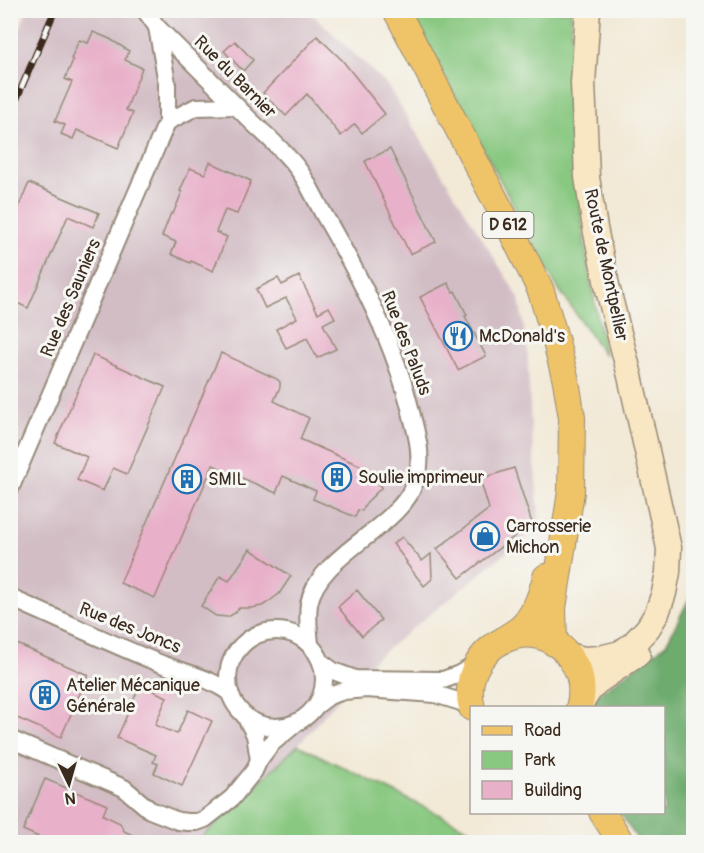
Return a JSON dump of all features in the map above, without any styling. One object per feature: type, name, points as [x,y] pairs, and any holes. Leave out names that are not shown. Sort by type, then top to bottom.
[{"type":"main road","name":"D 612","points":[[396,10],[541,291],[555,338],[566,381],[572,418],[571,492],[553,608],[562,649]]},
{"type":"main road","name":"Route de Montpellier","points":[[588,10],[583,83],[587,177],[594,228],[630,376]]},
{"type":"main road","points":[[472,706],[471,676],[476,665],[488,649],[505,639],[525,635],[545,638],[584,659],[600,658],[620,653],[633,644],[648,628],[657,613],[668,572],[669,548],[630,376]]},
{"type":"main road","points":[[579,706],[597,682],[648,646],[659,633],[669,617],[682,574],[682,547],[676,520],[630,376]]},
{"type":"main road","name":"D 612","points":[[505,639],[520,629],[536,608],[543,591],[571,456]]},
{"type":"main road","points":[[562,649],[575,664],[582,684],[579,706]]},
{"type":"main road","points":[[603,814],[621,843]]},
{"type":"street","name":"Rue du Barnier","points":[[145,10],[157,27],[275,144]]},
{"type":"street","name":"Rue des Sauniers","points":[[10,489],[167,122],[167,83],[157,27]]},
{"type":"street","points":[[167,122],[196,107],[236,106]]},
{"type":"street","name":"Rue des Paluds","points":[[275,144],[298,170],[345,249],[366,291],[398,365],[419,445],[419,466],[410,494],[394,514],[346,553],[327,571],[314,588],[309,605],[310,645]]},
{"type":"street","name":"Rue des Joncs","points":[[12,598],[156,662],[218,684],[230,693]]},
{"type":"street","points":[[10,739],[124,788],[150,810],[171,819],[196,822],[205,819],[232,798],[254,771],[271,744],[311,713],[322,695],[324,673],[321,662],[310,645],[291,633],[279,631],[257,635],[238,649],[232,659],[228,682],[235,705],[253,722],[274,728],[295,724]]},
{"type":"street","points":[[321,662],[333,671],[355,679],[443,680],[476,665]]},
{"type":"street","points":[[317,705],[329,696],[345,691],[366,689],[435,694],[461,702],[470,708]]},
{"type":"street","points":[[244,715],[255,735],[260,760]]},
{"type":"shaded area","points":[[27,11],[309,11],[387,85],[519,298],[527,347],[540,525],[370,663],[298,745],[197,842],[11,842],[11,48]]},
{"type":"green space","points":[[410,11],[571,11],[576,171],[587,261],[605,356],[556,285]]},
{"type":"green space","points":[[690,597],[694,617],[693,842],[639,842],[621,814],[665,814],[665,706],[592,706],[596,696],[666,644]]},
{"type":"green space","points":[[298,745],[495,842],[197,842]]},
{"type":"building","points":[[93,32],[129,51],[125,60],[142,68],[126,110],[133,113],[118,148],[77,130],[73,139],[61,134],[65,125],[55,121],[72,82],[65,79],[79,40],[88,43]]},
{"type":"building","points":[[317,36],[342,60],[385,114],[362,133],[355,124],[341,136],[307,94],[286,116],[263,93]]},
{"type":"building","points":[[235,41],[253,60],[243,71],[224,51]]},
{"type":"building","points":[[390,149],[436,242],[410,254],[365,161]]},
{"type":"building","points":[[210,162],[251,181],[237,214],[225,210],[216,232],[227,237],[213,271],[171,254],[176,242],[162,236],[190,168],[205,174]]},
{"type":"building","points":[[29,183],[99,213],[93,227],[68,216],[28,308],[10,300],[10,227]]},
{"type":"building","points":[[299,276],[318,313],[329,307],[335,318],[323,324],[336,349],[317,358],[307,338],[286,348],[276,329],[297,318],[286,298],[265,308],[256,289],[278,278],[282,285]]},
{"type":"building","name":"McDonald's","points":[[448,283],[453,292],[455,291],[486,356],[458,370],[420,297]]},
{"type":"building","name":"SMIL","points":[[221,353],[277,379],[280,387],[274,401],[309,418],[300,439],[379,474],[376,481],[382,487],[367,502],[362,511],[358,510],[355,517],[313,499],[316,491],[283,476],[276,493],[213,465],[155,598],[120,583]]},
{"type":"building","points":[[93,355],[165,387],[127,474],[113,468],[103,491],[77,480],[87,457],[55,443]]},
{"type":"building","name":"Carrosserie Michon","points":[[514,468],[532,523],[460,578],[437,549],[489,509],[480,479]]},
{"type":"building","points":[[402,537],[422,561],[431,554],[432,579],[424,586],[393,544]]},
{"type":"building","points":[[250,549],[291,576],[279,594],[262,606],[239,608],[228,617],[216,616],[201,606],[220,576],[229,581]]},
{"type":"building","points":[[357,590],[381,620],[362,636],[338,607]]},
{"type":"building","name":"Atelier Mécanique Générale","points":[[10,641],[88,675],[61,737],[10,715]]},
{"type":"building","points":[[140,685],[167,697],[155,725],[177,734],[188,710],[212,721],[182,786],[154,773],[158,764],[153,762],[156,755],[117,738]]},
{"type":"building","points":[[45,779],[107,805],[103,815],[120,823],[124,831],[149,843],[52,843],[23,830]]},
{"type":"railway","points":[[10,114],[55,10]]},
{"type":"place","name":"McDonald's","points":[[458,336]]},
{"type":"place","name":"Soulie imprimeur","points":[[337,477]]},
{"type":"place","name":"SMIL","points":[[187,479]]},
{"type":"place","name":"Carrosserie Michon","points":[[485,536]]},
{"type":"place","name":"Atelier Mécanique Générale","points":[[45,695]]}]
